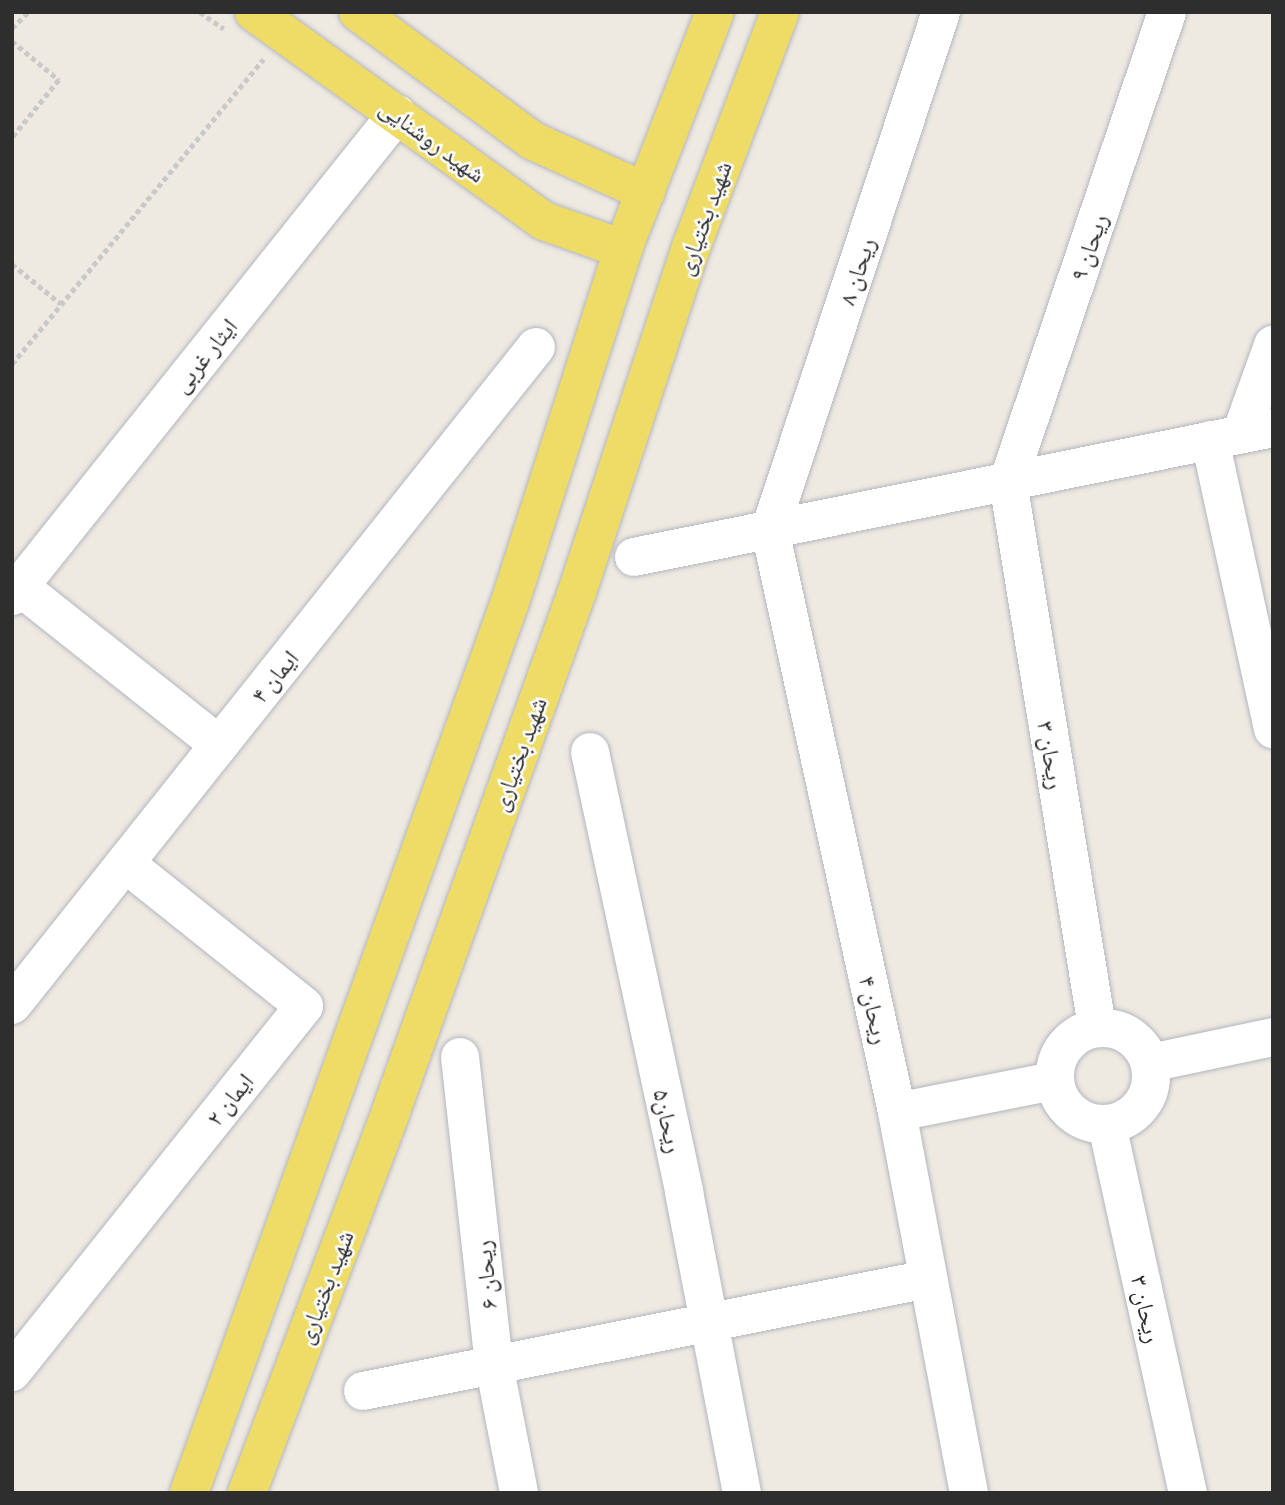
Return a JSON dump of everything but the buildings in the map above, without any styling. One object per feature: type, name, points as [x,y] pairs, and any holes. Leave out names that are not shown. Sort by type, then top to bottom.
[{"type":"main road","name":"شهید روشنایی","points":[[254,12],[544,221],[623,249]]},
{"type":"main road","points":[[358,12],[533,141],[646,192]]},
{"type":"main road","points":[[189,1493],[489,657],[623,249],[715,12]]},
{"type":"main road","name":"شهید بختیاری","points":[[247,1493],[391,1111],[547,673],[692,245],[780,12]]},
{"type":"main road","points":[[489,657],[547,673]]},
{"type":"street","name":"ریحان ۸","points":[[770,530],[942,12]]},
{"type":"street","name":"ریحان ۹","points":[[1008,482],[1167,12]]},
{"type":"street","name":"ایثار غربی","points":[[16,591],[397,114]]},
{"type":"street","points":[[1273,345],[1242,434],[1273,729]]},
{"type":"street","name":"ایمان ۴","points":[[12,1005],[536,347]]},
{"type":"street","points":[[634,557],[1242,434]]},
{"type":"street","name":"ریحان ۳","points":[[1008,482],[1097,1027]]},
{"type":"street","name":"ریحان ۴","points":[[770,530],[897,1112],[969,1493]]},
{"type":"street","points":[[16,591],[219,745]]},
{"type":"street","name":"ریحان۵","points":[[590,752],[709,1321],[742,1493]]},
{"type":"street","name":"ایمان ۲","points":[[12,1372],[304,1006],[125,863]]},
{"type":"street","points":[[1097,1027],[1111,1028],[1136,1040],[1150,1063],[1149,1091],[1143,1104],[1133,1114],[1107,1125],[1078,1118],[1062,1102],[1054,1081],[1055,1066],[1070,1040],[1097,1027]]},
{"type":"street","points":[[1150,1063],[1273,1037]]},
{"type":"street","name":"ریحان ۶","points":[[460,1056],[494,1364],[519,1493]]},
{"type":"street","points":[[897,1112],[1054,1081]]},
{"type":"street","name":"ریحان ۳","points":[[1107,1125],[1188,1493]]},
{"type":"street","points":[[363,1391],[928,1279]]},
{"type":"path","points":[[12,28],[28,12]]},
{"type":"path","points":[[12,364],[284,34]]},
{"type":"path","points":[[12,41],[58,80],[12,138]]},
{"type":"path","points":[[12,264],[61,304]]}]
